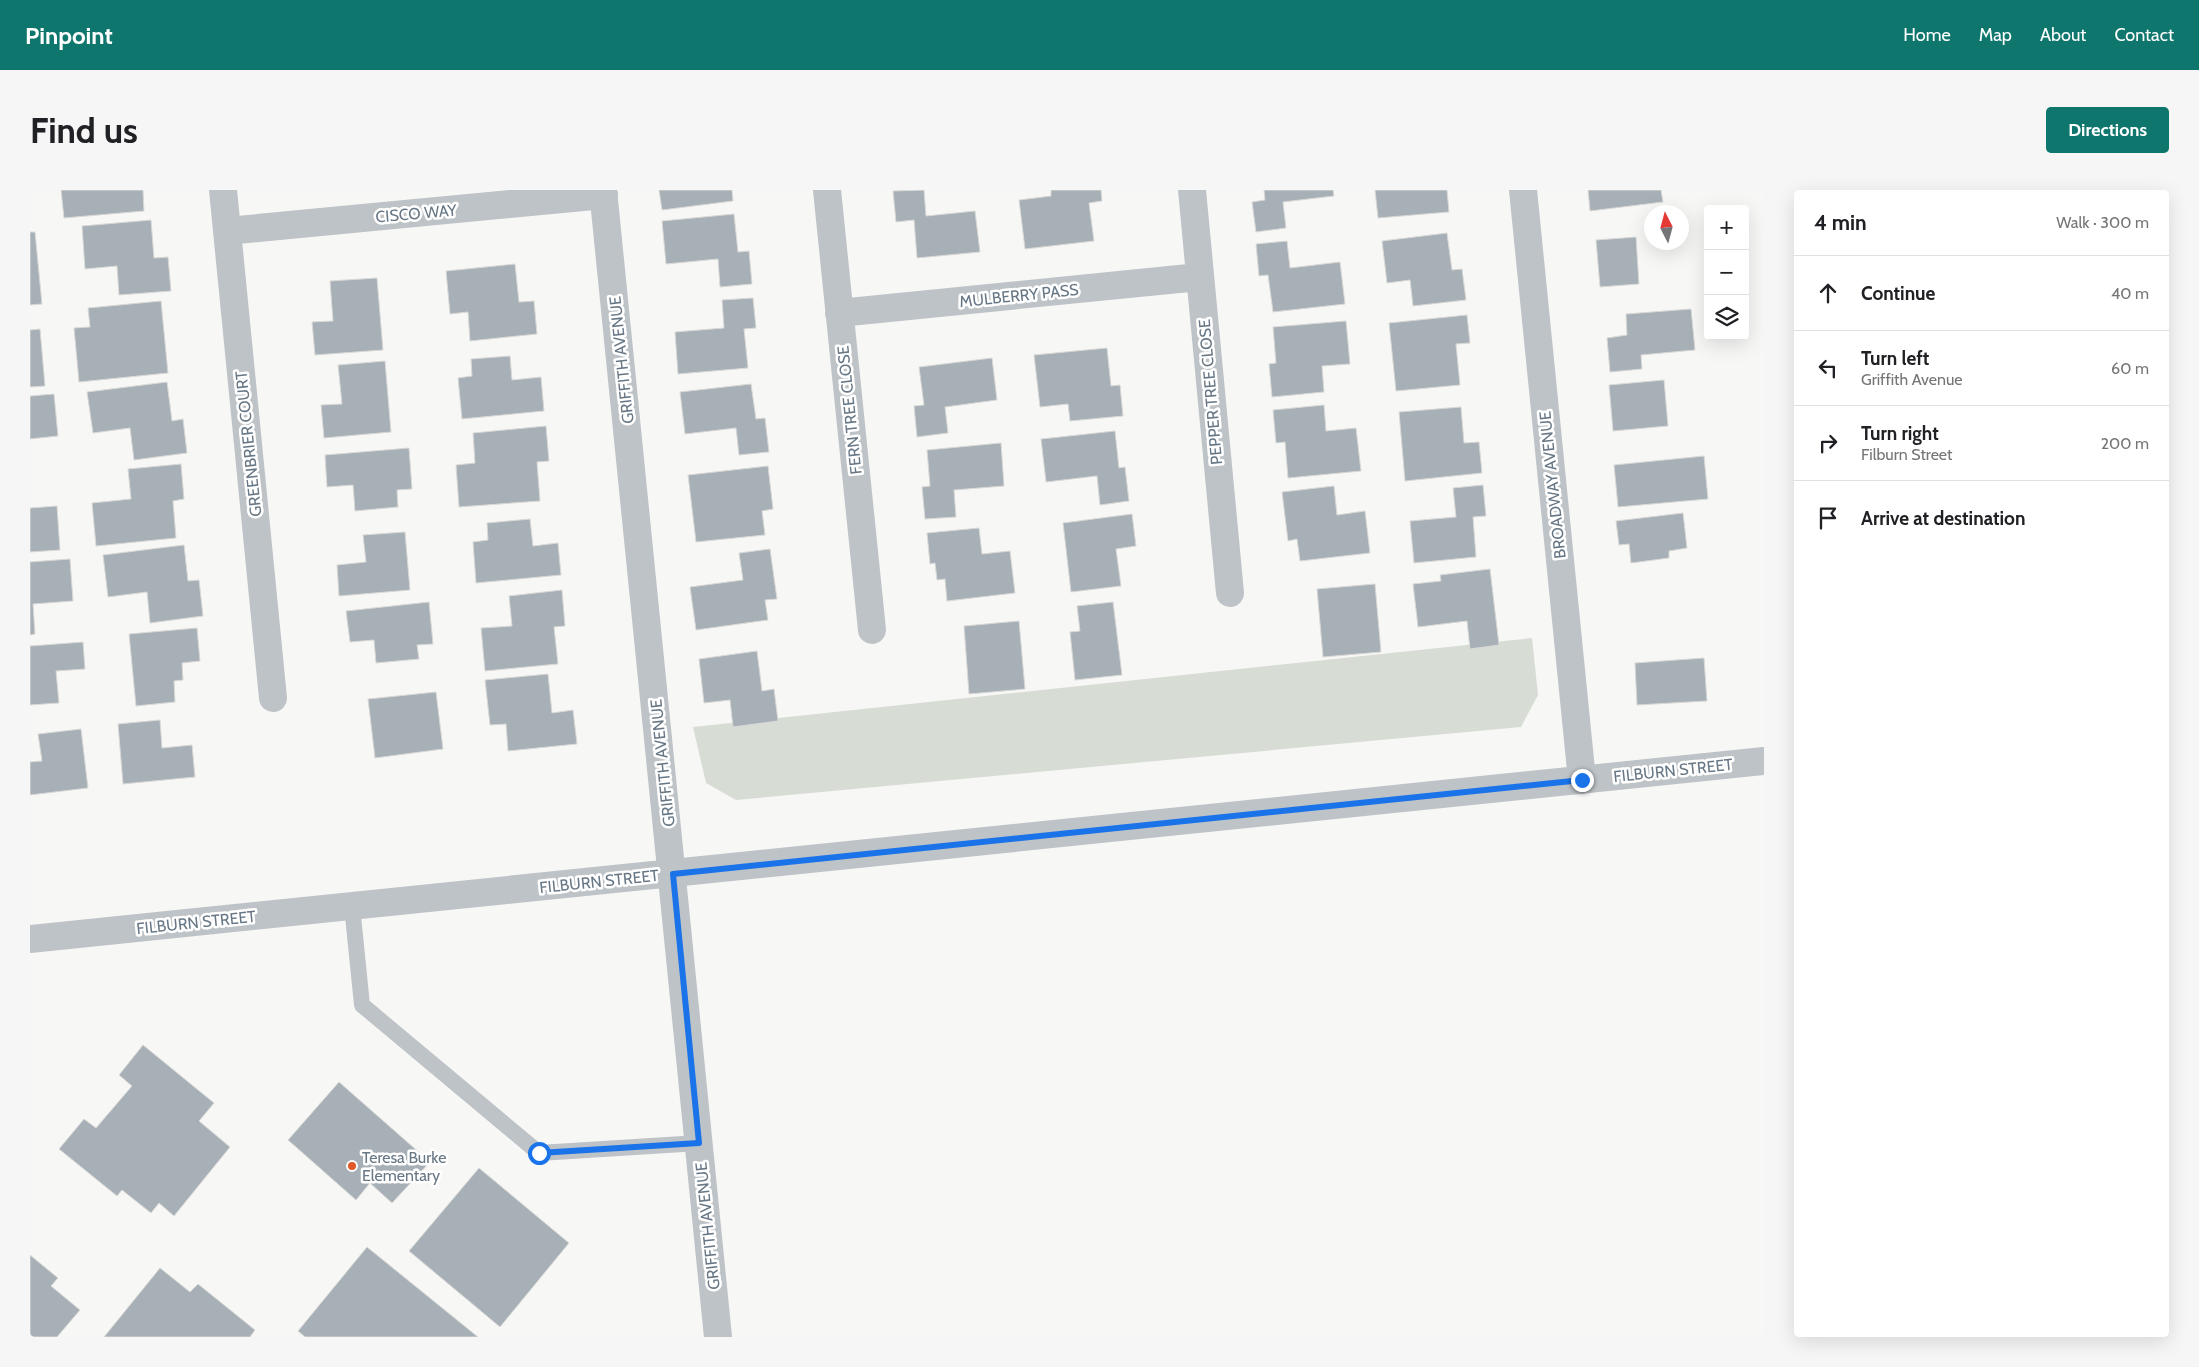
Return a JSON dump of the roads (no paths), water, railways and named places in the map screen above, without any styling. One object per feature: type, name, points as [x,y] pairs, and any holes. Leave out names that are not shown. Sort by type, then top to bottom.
[{"type":"street","name":"GREENBRIER COURT","points":[[223,190],[273,698]]},
{"type":"street","name":"FERN TREE CLOSE","points":[[827,190],[872,630]]},
{"type":"street","name":"PEPPER TREE CLOSE","points":[[1192,190],[1230,593]]},
{"type":"street","name":"BROADWAY AVENUE","points":[[1523,190],[1582,780]]},
{"type":"street","name":"CISCO WAY","points":[[227,231],[603,193]]},
{"type":"street","name":"GRIFFITH AVENUE","points":[[603,193],[673,874],[718,1337]]},
{"type":"street","name":"MULBERRY PASS","points":[[839,314],[1199,277]]},
{"type":"street","name":"FILBURN STREET","points":[[30,939],[1764,761]]},
{"type":"lane","points":[[352,906],[362,1005],[539,1153],[699,1143]]},
{"type":"place","name":"Teresa Burke Elementary","points":[[352,1166]]}]
